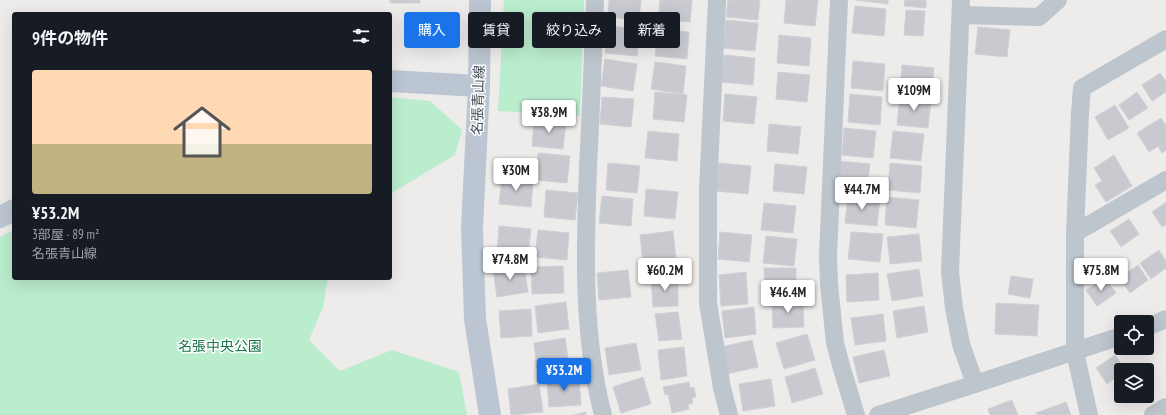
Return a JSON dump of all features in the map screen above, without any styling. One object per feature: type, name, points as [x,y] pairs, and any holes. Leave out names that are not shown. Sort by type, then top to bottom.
[{"type":"main road","name":"名張青山線","points":[[480,0],[479,86],[472,227],[475,319],[490,415]]},
{"type":"main road","points":[[392,81],[479,86]]},
{"type":"main road","points":[[0,217],[12,211]]},
{"type":"street","points":[[595,0],[585,238],[586,293],[591,356],[597,394],[603,415]]},
{"type":"street","points":[[717,0],[708,189],[708,303],[722,388],[729,415]]},
{"type":"street","points":[[839,0],[828,256],[829,284],[835,343],[856,415]]},
{"type":"street","points":[[975,384],[961,344],[954,308],[950,272],[961,7],[1039,17],[1058,0]]},
{"type":"street","points":[[1089,415],[1075,352],[1076,233],[1082,88],[1166,39]]},
{"type":"street","points":[[1076,233],[1166,180]]},
{"type":"street","points":[[1154,324],[1166,319]]},
{"type":"street","points":[[878,415],[1114,338]]},
{"type":"street","points":[[1153,415],[1166,407]]},
{"type":"green space","points":[[504,0],[584,0],[584,12],[532,12],[532,48],[582,48],[580,116],[498,111],[501,48],[524,48],[524,12],[503,12]]},
{"type":"green space","points":[[392,97],[430,101],[462,130],[455,155],[392,193]]},
{"type":"green space","name":"名張中央公園","points":[[12,231],[12,280],[328,280],[323,307],[309,340],[340,371],[392,350],[459,372],[467,415],[0,415],[0,237]]},
{"type":"building","points":[[390,0],[420,0],[420,3],[390,3]]},
{"type":"building","points":[[609,0],[641,0],[640,12],[624,12],[624,19],[616,18],[616,12],[608,12]]},
{"type":"building","points":[[660,0],[692,0],[690,22],[680,21],[680,12],[659,12]]},
{"type":"building","points":[[728,0],[760,0],[758,20],[726,17]]},
{"type":"building","points":[[786,0],[818,0],[815,26],[784,23]]},
{"type":"building","points":[[856,0],[888,0],[888,4]]},
{"type":"building","points":[[905,0],[926,0],[926,8],[904,6]]},
{"type":"building","points":[[855,6],[886,9],[884,36],[852,33]]},
{"type":"building","points":[[906,10],[925,11],[923,36],[904,35]]},
{"type":"building","points":[[726,20],[758,23],[755,51],[723,48]]},
{"type":"building","points":[[616,27],[624,28],[624,48],[638,48],[637,56],[605,53],[606,48],[616,48]]},
{"type":"building","points":[[978,27],[1010,30],[1007,57],[975,54]]},
{"type":"building","points":[[680,31],[689,32],[687,59],[655,56],[656,48],[680,48]]},
{"type":"building","points":[[779,35],[811,38],[809,66],[777,63]]},
{"type":"building","points":[[724,55],[755,58],[753,85],[721,82]]},
{"type":"building","points":[[605,59],[637,64],[633,91],[601,86]]},
{"type":"building","points":[[853,61],[885,64],[883,91],[851,88]]},
{"type":"building","points":[[655,62],[686,66],[683,94],[651,89]]},
{"type":"building","points":[[902,65],[934,68],[931,95],[900,92]]},
{"type":"building","points":[[778,72],[810,75],[807,102],[776,99]]},
{"type":"building","points":[[1160,73],[1166,81],[1166,92],[1152,101],[1142,85]]},
{"type":"building","points":[[655,92],[687,95],[684,122],[653,119]]},
{"type":"building","points":[[1137,92],[1148,108],[1129,120],[1119,105]]},
{"type":"building","points":[[725,94],[757,97],[754,124],[723,121]]},
{"type":"building","points":[[850,94],[882,97],[880,125],[848,122]]},
{"type":"building","points":[[602,97],[634,99],[631,127],[600,124]]},
{"type":"building","points":[[900,97],[931,100],[928,128],[897,125]]},
{"type":"building","points":[[1115,105],[1129,128],[1108,140],[1095,117]]},
{"type":"building","points":[[1161,118],[1166,126],[1166,150],[1162,153],[1158,146],[1149,152],[1137,133]]},
{"type":"building","points":[[534,119],[566,122],[563,149],[532,146]]},
{"type":"building","points":[[769,124],[801,127],[798,154],[767,151]]},
{"type":"building","points":[[844,128],[876,131],[873,158],[842,155]]},
{"type":"building","points":[[648,131],[679,134],[677,161],[645,158]]},
{"type":"building","points":[[893,131],[924,134],[921,161],[890,158]]},
{"type":"building","points":[[538,153],[570,156],[567,183],[536,180]]},
{"type":"building","points":[[1114,155],[1132,186],[1106,202],[1095,185],[1102,181],[1094,168]]},
{"type":"building","points":[[839,161],[870,164],[867,191],[836,188]]},
{"type":"building","points":[[608,163],[640,166],[637,193],[606,190]]},
{"type":"building","points":[[719,163],[751,166],[748,194],[716,191]]},
{"type":"building","points":[[890,163],[922,166],[920,193],[888,190]]},
{"type":"building","points":[[775,164],[807,167],[804,194],[773,191]]},
{"type":"building","points":[[502,177],[533,180],[531,207],[499,204]]},
{"type":"building","points":[[646,189],[678,192],[675,219],[644,216]]},
{"type":"building","points":[[546,190],[578,193],[575,220],[544,217]]},
{"type":"building","points":[[602,196],[633,199],[631,226],[599,223]]},
{"type":"building","points":[[848,196],[880,199],[877,226],[845,223]]},
{"type":"building","points":[[887,197],[919,200],[916,228],[885,225]]},
{"type":"building","points":[[1166,202],[1166,225],[1162,227],[1152,212]]},
{"type":"building","points":[[764,203],[796,206],[793,233],[761,230]]},
{"type":"building","points":[[1129,219],[1139,234],[1121,247],[1110,231]]},
{"type":"building","points":[[499,226],[531,229],[528,256],[497,253]]},
{"type":"building","points":[[538,230],[569,233],[567,260],[535,257]]},
{"type":"building","points":[[673,231],[676,259],[643,263],[640,235]]},
{"type":"building","points":[[720,232],[752,235],[749,262],[718,259]]},
{"type":"building","points":[[851,232],[883,234],[880,262],[848,259]]},
{"type":"building","points":[[919,234],[922,261],[890,264],[887,237]]},
{"type":"building","points":[[766,236],[797,239],[794,266],[763,263]]},
{"type":"building","points":[[1159,250],[1166,261],[1166,268],[1151,279],[1140,263]]},
{"type":"building","points":[[524,265],[528,292],[497,297],[493,270]]},
{"type":"building","points":[[1138,265],[1148,280],[1130,293],[1119,278]]},
{"type":"building","points":[[563,266],[564,293],[532,294],[531,267]]},
{"type":"building","points":[[764,268],[796,268],[796,295],[765,296]]},
{"type":"building","points":[[919,269],[923,296],[892,301],[887,274]]},
{"type":"building","points":[[628,270],[631,297],[599,300],[597,273]]},
{"type":"building","points":[[746,272],[748,304],[721,306],[719,275]]},
{"type":"building","points":[[878,273],[879,300],[847,302],[846,275]]},
{"type":"building","points":[[678,276],[678,306],[653,307],[651,278]]},
{"type":"building","points":[[1011,276],[1033,279],[1030,298],[1008,294]]},
{"type":"building","points":[[1105,278],[1116,293],[1097,306],[1086,290]]},
{"type":"building","points":[[803,300],[804,327],[773,328],[772,301]]},
{"type":"building","points":[[566,302],[569,329],[538,333],[535,306]]},
{"type":"building","points":[[996,303],[1039,305],[1037,336],[995,334]]},
{"type":"building","points":[[924,306],[928,332],[897,338],[893,311]]},
{"type":"building","points":[[754,307],[756,334],[725,338],[722,311]]},
{"type":"building","points":[[531,309],[532,336],[501,338],[499,311]]},
{"type":"building","points":[[678,312],[682,339],[659,341],[655,314]]},
{"type":"building","points":[[883,314],[886,341],[855,345],[851,318]]},
{"type":"building","points":[[807,334],[815,360],[784,369],[776,343]]},
{"type":"building","points":[[565,338],[569,365],[537,370],[534,343]]},
{"type":"building","points":[[752,340],[758,367],[727,374],[721,347]]},
{"type":"building","points":[[636,343],[641,370],[609,375],[605,348]]},
{"type":"building","points":[[684,347],[687,376],[661,380],[658,350]]},
{"type":"building","points":[[884,350],[890,376],[859,383],[853,357]]},
{"type":"building","points":[[1115,355],[1120,363],[1114,363],[1114,379],[1107,384],[1096,368]]},
{"type":"building","points":[[815,368],[823,394],[792,403],[785,377]]},
{"type":"building","points":[[579,377],[581,405],[549,407],[547,380]]},
{"type":"building","points":[[643,377],[651,404],[621,413],[613,387]]},
{"type":"building","points":[[771,379],[775,406],[743,411],[739,384]]},
{"type":"building","points":[[689,382],[690,388],[694,387],[696,397],[692,398],[693,403],[688,404],[689,409],[672,413],[668,394],[665,395],[663,387]]},
{"type":"building","points":[[539,384],[543,412],[511,415],[508,389]]},
{"type":"building","points":[[1012,400],[1018,415],[990,415],[988,409]]},
{"type":"building","points":[[1066,402],[1071,415],[1037,415],[1036,413]]},
{"type":"building","points":[[586,412],[586,415],[573,415]]}]
